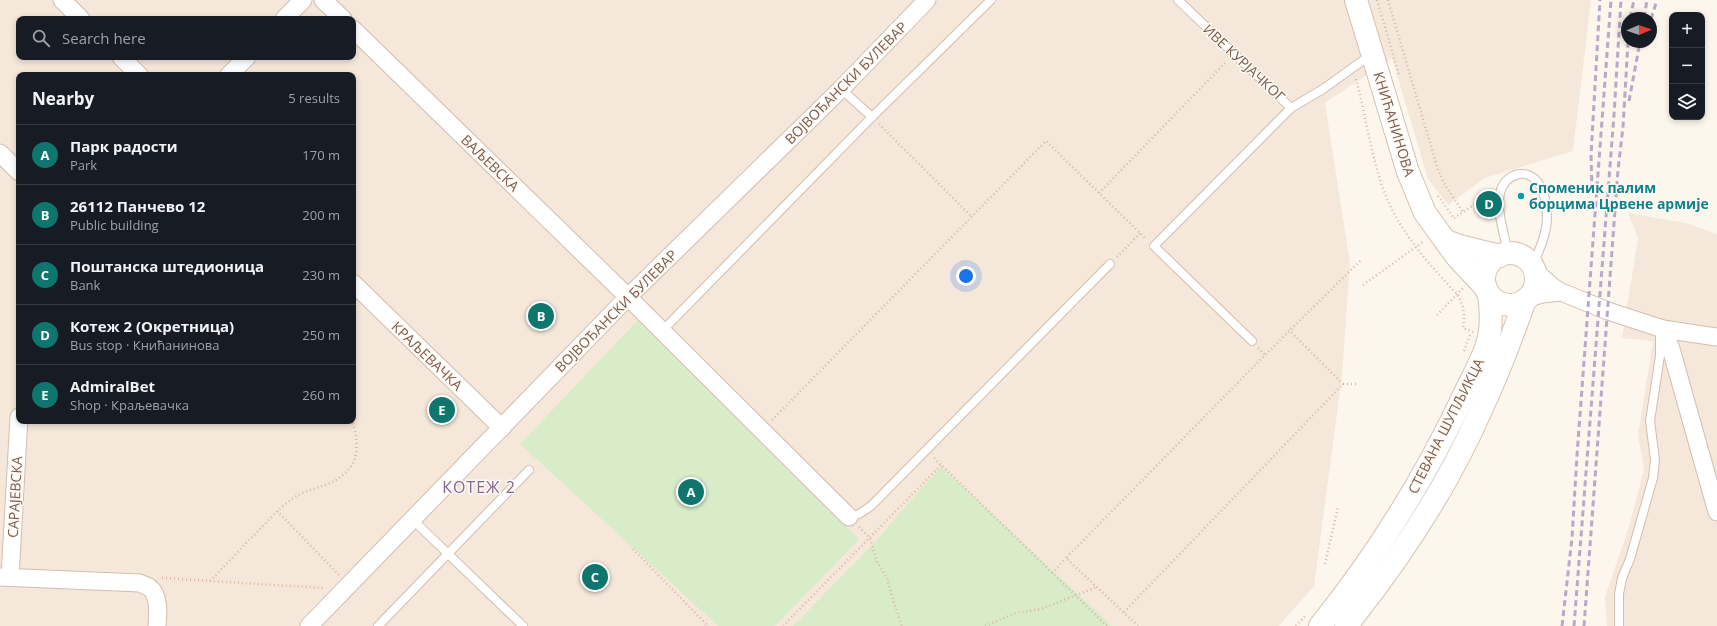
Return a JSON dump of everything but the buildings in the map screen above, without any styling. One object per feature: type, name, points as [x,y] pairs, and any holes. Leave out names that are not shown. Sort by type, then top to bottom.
[{"type":"main road","name":"КНИЋАНИНОВА","points":[[1356,0],[1408,172],[1436,240],[1457,257],[1477,290]]},
{"type":"main road","points":[[1436,240],[1504,255],[1522,256],[1533,268],[1535,286],[1533,292],[1527,299],[1513,305],[1500,303],[1477,290],[1493,260],[1504,255]]},
{"type":"main road","name":"СТЕВАНА ШУПЉИКЦА","points":[[1314,619],[1350,589],[1408,502],[1437,450],[1486,347],[1491,323],[1477,290]]},
{"type":"main road","name":"СТЕВАНА ШУПЉИКЦА","points":[[1346,626],[1369,597],[1414,531],[1455,462],[1484,405],[1527,299]]},
{"type":"street","points":[[62,0],[79,16]]},
{"type":"street","points":[[287,16],[303,0]]},
{"type":"street","points":[[323,0],[340,16]]},
{"type":"street","name":"ВОЈВОЂАНСКИ БУЛЕВАР","points":[[309,626],[628,297],[841,89],[927,0]]},
{"type":"street","name":"ВАЉЕВСКА","points":[[356,32],[628,297],[849,517]]},
{"type":"street","points":[[124,60],[136,72]]},
{"type":"street","points":[[232,72],[243,60]]},
{"type":"street","points":[[0,153],[16,169]]},
{"type":"street","points":[[1533,268],[1552,287],[1608,311],[1661,328],[1717,337]]},
{"type":"street","name":"КРАЉЕВАЧКА","points":[[356,286],[502,428]]},
{"type":"street","points":[[1527,299],[1542,294],[1561,292]]},
{"type":"street","points":[[1661,328],[1671,349],[1717,512]]},
{"type":"street","name":"САРАЈЕВСКА","points":[[5,577],[18,424]]},
{"type":"street","points":[[5,577],[140,583],[150,588],[156,598],[158,612],[157,626]]},
{"type":"lane","points":[[662,331],[872,117],[991,0]]},
{"type":"lane","name":"ИВЕ КУРЈАЧКОГ","points":[[1178,0],[1291,108],[1323,89],[1372,54]]},
{"type":"lane","points":[[841,89],[872,117]]},
{"type":"lane","points":[[1252,341],[1154,246],[1291,108]]},
{"type":"lane","points":[[1504,255],[1500,195],[1503,184],[1508,178],[1517,174],[1525,174],[1533,177],[1543,192],[1547,219],[1541,246],[1533,268]]},
{"type":"lane","points":[[849,517],[859,514],[871,506],[1110,264]]},
{"type":"lane","points":[[1619,626],[1619,594],[1622,578],[1630,559],[1653,478],[1655,460],[1650,421],[1660,356],[1661,328]]},
{"type":"lane","points":[[378,626],[529,470]]},
{"type":"lane","points":[[413,520],[523,626]]},
{"type":"path","points":[[1377,0],[1400,79]]},
{"type":"path","points":[[1388,0],[1438,170],[1445,185],[1463,212]]},
{"type":"path","points":[[1099,193],[1234,53]]},
{"type":"path","points":[[872,117],[972,217]]},
{"type":"path","points":[[762,430],[1046,141],[1154,246]]},
{"type":"path","points":[[1436,192],[1454,218],[1484,198]]},
{"type":"path","points":[[1110,264],[1140,233]]},
{"type":"path","points":[[1363,284],[1436,240]]},
{"type":"path","points":[[1052,573],[1289,330],[1362,259]]},
{"type":"path","points":[[1437,315],[1477,290]]},
{"type":"path","points":[[1462,356],[1472,326]]},
{"type":"path","points":[[1289,330],[1343,384],[1357,384]]},
{"type":"path","points":[[1124,612],[1343,384]]},
{"type":"path","points":[[210,581],[277,511],[293,498],[314,489],[329,485],[341,477],[353,464],[356,450],[355,429],[353,424]]},
{"type":"path","points":[[926,450],[1107,626]]},
{"type":"path","points":[[783,626],[941,465]]},
{"type":"path","points":[[1325,564],[1338,507]]},
{"type":"path","points":[[277,511],[347,588]]},
{"type":"path","points":[[849,517],[870,538],[877,562],[887,578],[902,626]]},
{"type":"path","points":[[633,549],[708,626]]},
{"type":"path","points":[[1066,558],[1138,626]]},
{"type":"path","points":[[140,583],[159,577],[347,588]]},
{"type":"path","points":[[985,626],[1016,613],[1041,608],[1097,587]]},
{"type":"path","points":[[1296,626],[1314,619]]},
{"type":"shaded area","points":[[0,0],[1591,0],[1573,151],[1485,178],[1448,205],[1428,179],[1392,58],[1325,103],[1350,263],[1342,376],[1314,586],[1279,626],[0,626]]},
{"type":"shaded area","points":[[1628,213],[1686,223],[1717,234],[1717,626],[1607,626],[1605,597],[1629,527],[1644,469],[1638,435],[1653,341],[1622,338],[1638,238]]},
{"type":"green space","points":[[638,320],[859,539],[775,626],[718,626],[520,444]]},
{"type":"green space","points":[[940,468],[943,468],[1112,626],[793,626],[879,538]]},
{"type":"railway","points":[[1592,191],[1591,155],[1600,0]]},
{"type":"railway","points":[[1562,626],[1572,538],[1611,0]]},
{"type":"railway","points":[[1574,626],[1614,115],[1621,0]]},
{"type":"railway","points":[[1631,12],[1634,0]]},
{"type":"railway","points":[[1645,12],[1647,0]]},
{"type":"railway","points":[[1653,12],[1657,0]]},
{"type":"railway","points":[[1584,626],[1618,170],[1623,127],[1628,48]]},
{"type":"railway","points":[[1629,101],[1639,48]]},
{"type":"place","name":"Споменик палим борцима Црвене армије","points":[[1521,196]]},
{"type":"place","name":"Котеж 2 (Окретница)","points":[[1489,204]]},
{"type":"place","name":"26112 Панчево 12","points":[[541,316]]},
{"type":"place","name":"AdmiralBet","points":[[442,410]]},
{"type":"place","name":"Парк радости","points":[[691,492]]},
{"type":"place","name":"Поштанска штедионица","points":[[595,577]]},
{"type":"district","name":"КОТЕЖ 2","points":[[479,487]]}]
